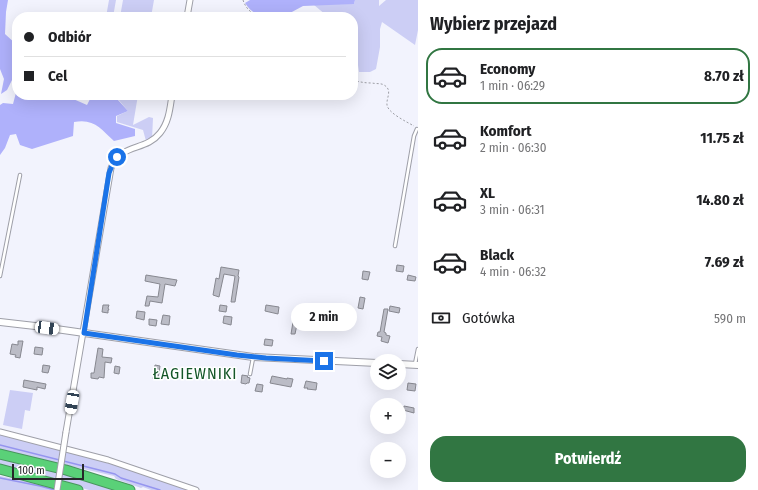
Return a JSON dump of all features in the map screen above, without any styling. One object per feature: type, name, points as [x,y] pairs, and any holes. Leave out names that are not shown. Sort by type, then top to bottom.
[{"type":"highway","points":[[0,454],[66,470],[130,490]]},
{"type":"highway","points":[[0,469],[78,490]]},
{"type":"street","points":[[187,12],[190,0]]},
{"type":"street","points":[[57,490],[111,168],[115,160],[123,152],[149,142],[159,134],[166,122],[171,100]]},
{"type":"street","points":[[0,322],[253,357],[370,363]]},
{"type":"street","points":[[0,432],[108,460],[196,490]]},
{"type":"lane","points":[[395,246],[414,136],[417,129]]},
{"type":"lane","points":[[0,276],[20,175]]},
{"type":"lane","points":[[416,364],[418,350]]},
{"type":"lane","points":[[250,374],[253,357]]},
{"type":"path","points":[[242,0],[251,12]]},
{"type":"path","points":[[358,82],[385,85],[389,92],[386,102],[387,108],[417,129]]},
{"type":"shaded area","points":[[0,0],[8,0],[5,34],[12,40],[12,80],[7,90],[1,94],[4,79],[0,69]]},
{"type":"shaded area","points":[[109,0],[116,0],[114,12],[107,12]]},
{"type":"shaded area","points":[[123,0],[154,0],[152,12],[121,12]]},
{"type":"shaded area","points":[[250,0],[355,0],[354,4],[303,6],[292,12],[253,12],[245,3]]},
{"type":"shaded area","points":[[333,0],[354,4],[355,0],[379,0],[379,6],[386,0],[418,0],[418,30],[415,45],[382,22],[376,69],[370,72],[359,72],[358,12],[322,12],[314,5]]},
{"type":"shaded area","points":[[14,100],[76,100],[87,105],[90,100],[118,100],[128,111],[116,116],[116,123],[135,129],[135,136],[114,141],[97,126],[92,123],[81,121],[74,122],[73,136],[32,149],[20,145],[16,134],[10,135],[5,148],[0,155],[0,105],[3,103],[13,104]]},
{"type":"shaded area","points":[[119,100],[137,100],[133,125],[149,117],[153,118],[152,139],[146,141],[143,130],[117,122],[117,116],[128,111]]},
{"type":"shaded area","points":[[10,390],[33,393],[30,411],[25,410],[22,429],[3,425]]},
{"type":"shaded area","points":[[0,435],[105,461],[190,490],[151,490],[143,487],[141,488],[116,479],[114,476],[0,450]]},
{"type":"shaded area","points":[[0,456],[44,467],[120,490],[89,490],[0,465]]},
{"type":"shaded area","points":[[0,476],[53,487],[52,490],[0,490]]},
{"type":"building","points":[[397,265],[404,266],[403,272],[396,271]]},
{"type":"building","points":[[221,267],[239,270],[235,302],[231,302],[235,276],[224,274],[219,297],[213,295],[216,278],[219,279]]},
{"type":"building","points":[[363,271],[370,272],[368,280],[362,279]]},
{"type":"building","points":[[146,275],[177,280],[175,286],[165,284],[162,303],[150,301],[149,306],[145,306],[147,296],[158,297],[160,284],[145,281]]},
{"type":"building","points":[[408,275],[416,277],[415,281],[407,280]]},
{"type":"building","points":[[360,297],[365,298],[363,309],[358,308]]},
{"type":"building","points":[[103,305],[109,305],[108,313],[102,312]]},
{"type":"building","points":[[220,305],[227,306],[226,312],[219,311]]},
{"type":"building","points":[[266,305],[279,307],[278,314],[265,311]]},
{"type":"building","points":[[390,306],[400,308],[399,313],[389,311]]},
{"type":"building","points":[[384,309],[388,309],[384,332],[386,335],[390,336],[388,343],[381,341],[382,337],[377,336],[378,332],[380,332]]},
{"type":"building","points":[[295,310],[304,311],[303,316],[299,315],[295,334],[291,334]]},
{"type":"building","points":[[137,311],[145,312],[144,320],[136,318]]},
{"type":"building","points":[[163,315],[170,316],[169,325],[161,324]]},
{"type":"building","points":[[224,316],[232,317],[231,325],[223,323]]},
{"type":"building","points":[[149,319],[157,320],[156,326],[149,325]]},
{"type":"building","points":[[265,339],[273,340],[272,346],[264,345]]},
{"type":"building","points":[[18,341],[23,341],[20,358],[15,357],[16,355],[10,354],[12,344],[18,345]]},
{"type":"building","points":[[35,347],[43,348],[42,355],[34,354]]},
{"type":"building","points":[[98,348],[103,349],[102,357],[112,358],[111,363],[105,362],[104,378],[99,377],[98,379],[91,378],[91,373],[94,373]]},
{"type":"building","points":[[43,365],[50,366],[48,373],[42,372]]},
{"type":"building","points":[[155,365],[160,366],[158,379],[153,379]]},
{"type":"building","points":[[115,366],[120,367],[119,374],[114,373]]},
{"type":"building","points":[[242,375],[250,378],[249,383],[241,383]]},
{"type":"building","points":[[272,376],[293,379],[291,387],[270,383]]},
{"type":"building","points":[[24,380],[46,384],[45,389],[37,387],[37,390],[23,387]]},
{"type":"building","points":[[306,381],[317,383],[316,390],[304,388]]},
{"type":"building","points":[[408,383],[416,384],[415,391],[407,390]]},
{"type":"building","points":[[257,384],[263,385],[262,392],[255,391]]},
{"type":"building","points":[[406,406],[414,408],[414,413],[406,411]]},
{"type":"waterway","points":[[0,445],[115,474],[121,478],[160,490]]},
{"type":"waterway","points":[[0,478],[55,490]]},
{"type":"district","name":"ŁAGIEWNIKI","points":[[195,373]]},
{"type":"route","points":[[117,157],[109,173],[84,333],[237,355],[324,361]]}]
